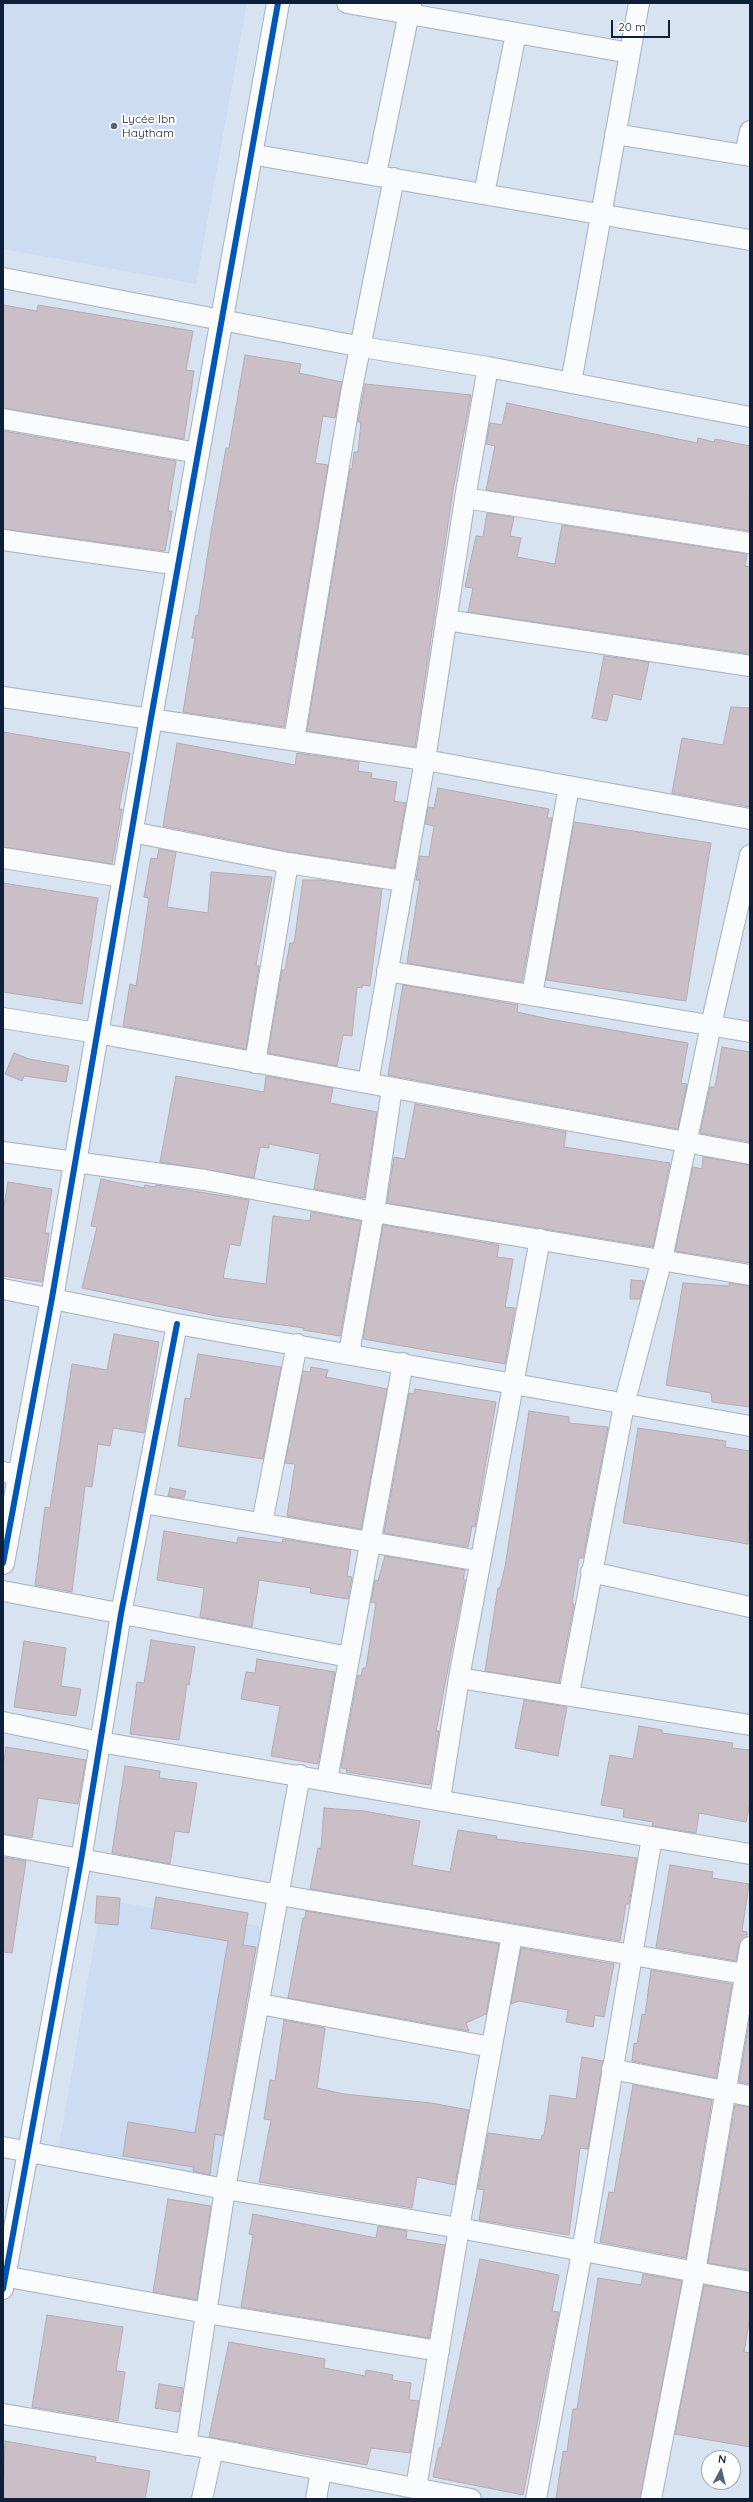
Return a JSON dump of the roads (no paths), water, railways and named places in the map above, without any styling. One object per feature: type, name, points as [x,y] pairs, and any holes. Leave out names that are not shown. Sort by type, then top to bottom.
[{"type":"street","points":[[3,1563],[12,1473],[52,1298],[132,832],[150,718],[179,565],[250,154],[278,3]]},
{"type":"street","points":[[347,3],[410,9],[516,33],[630,53]]},
{"type":"street","points":[[571,383],[614,134],[639,3]]},
{"type":"street","points":[[294,740],[351,393],[362,347],[385,176],[410,9]]},
{"type":"street","points":[[484,194],[516,33]]},
{"type":"street","points":[[614,134],[748,156],[750,131]]},
{"type":"street","points":[[250,154],[601,213],[750,240]]},
{"type":"street","points":[[3,278],[362,347],[488,367],[750,417]]},
{"type":"street","points":[[368,1083],[425,760],[465,498],[488,367]]},
{"type":"street","points":[[3,419],[198,453]]},
{"type":"street","points":[[465,498],[750,543]]},
{"type":"street","points":[[3,540],[179,565]]},
{"type":"street","points":[[446,620],[750,666]]},
{"type":"street","points":[[3,697],[425,760],[750,819]]},
{"type":"street","points":[[532,995],[569,786]]},
{"type":"street","points":[[132,832],[288,863],[403,881]]},
{"type":"street","points":[[569,1694],[624,1405],[662,1259],[688,1143],[711,1025],[750,855]]},
{"type":"street","points":[[3,858],[123,878]]},
{"type":"street","points":[[255,1064],[288,863]]},
{"type":"street","points":[[387,971],[750,1032]]},
{"type":"street","points":[[3,1018],[97,1033],[255,1064],[368,1083],[750,1154]]},
{"type":"street","points":[[349,1353],[374,1212],[392,1088]]},
{"type":"street","points":[[3,1152],[205,1180],[374,1212],[662,1259],[750,1275]]},
{"type":"street","points":[[440,1799],[459,1678],[540,1239]]},
{"type":"street","points":[[3,1289],[177,1324],[513,1382],[624,1405],[750,1426]]},
{"type":"street","points":[[177,1324],[121,1614],[81,1860],[4,2280],[439,2351]]},
{"type":"street","points":[[262,1523],[297,1344]]},
{"type":"street","points":[[327,1780],[369,1542],[403,1363]]},
{"type":"street","points":[[143,1503],[480,1561]]},
{"type":"street","points":[[591,1572],[750,1606]]},
{"type":"street","points":[[3,1591],[349,1657]]},
{"type":"street","points":[[459,1678],[569,1694],[750,1725]]},
{"type":"street","points":[[3,1722],[100,1742],[750,1853]]},
{"type":"street","points":[[186,2445],[225,2189],[260,2004],[300,1775]]},
{"type":"street","points":[[536,2499],[582,2252],[652,1836]]},
{"type":"street","points":[[3,1845],[279,1895],[747,1975]]},
{"type":"street","points":[[416,2488],[458,2228],[512,1935]]},
{"type":"street","points":[[651,2499],[695,2272],[747,1975],[750,1948]]},
{"type":"street","points":[[260,2004],[492,2047]]},
{"type":"street","points":[[612,2068],[750,2096]]},
{"type":"street","points":[[3,2147],[225,2189],[458,2228],[750,2282]]},
{"type":"street","points":[[3,2414],[186,2445],[471,2499]]},
{"type":"street","points":[[202,2499],[212,2450]]},
{"type":"street","points":[[316,2499],[321,2471]]},
{"type":"place","name":"Lycée Ibn Haytham","points":[[114,126]]}]
